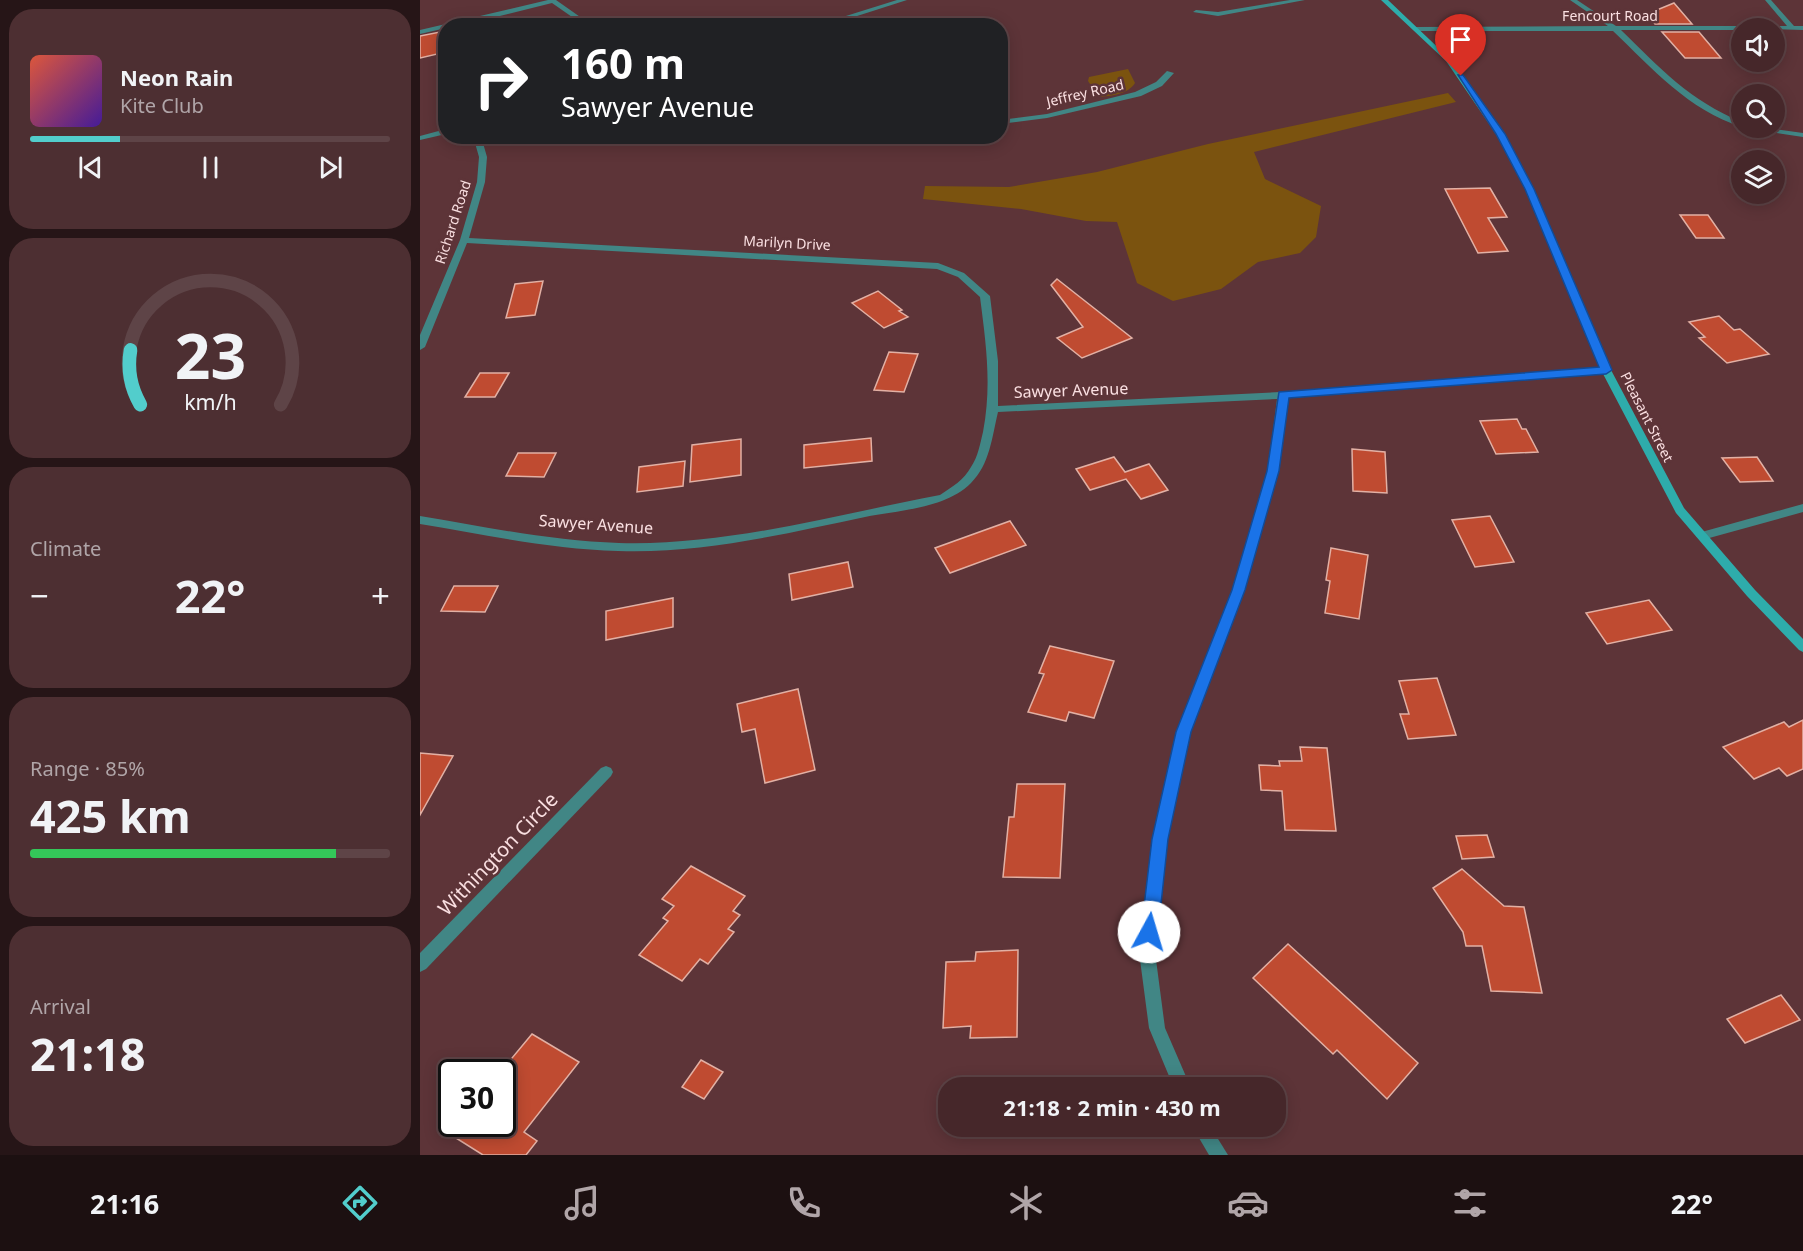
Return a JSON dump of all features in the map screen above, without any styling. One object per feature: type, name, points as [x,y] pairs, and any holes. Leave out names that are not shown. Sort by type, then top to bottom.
[{"type":"main road","name":"Pleasant Street","points":[[1384,0],[1448,60],[1473,93],[1510,152],[1530,189],[1606,370],[1680,510],[1803,647]]},
{"type":"street","points":[[479,18],[552,0],[578,18]]},
{"type":"street","points":[[844,18],[904,0]]},
{"type":"street","points":[[1196,12],[1218,14],[1302,0]]},
{"type":"street","points":[[1573,0],[1614,28],[1671,86],[1716,114],[1731,120]]},
{"type":"street","points":[[1768,0],[1792,28]]},
{"type":"street","points":[[420,33],[438,28]]},
{"type":"street","name":"Fencourt Road","points":[[1416,28],[1803,28]]},
{"type":"street","name":"Jeffrey Road","points":[[1008,121],[1047,116],[1138,94],[1159,84],[1170,73]]},
{"type":"street","points":[[1785,132],[1803,135]]},
{"type":"street","points":[[420,138],[438,133]]},
{"type":"street","name":"Richard Road","points":[[420,347],[464,240],[481,182],[483,157],[479,144]]},
{"type":"street","name":"Marilyn Drive","points":[[464,240],[938,266],[961,274],[986,296],[993,361],[993,409]]},
{"type":"street","name":"Sawyer Avenue","points":[[420,520],[575,542],[645,547],[734,538],[943,498],[965,485],[978,470],[993,409],[1107,406],[1283,395],[1606,370]]},
{"type":"street","points":[[1178,1077],[1157,1028],[1147,952],[1160,839],[1183,732],[1238,590],[1273,471],[1283,395]]},
{"type":"street","points":[[1702,536],[1803,508]]},
{"type":"street","name":"Withington Circle","points":[[420,964],[606,772]]},
{"type":"street","points":[[1207,1137],[1218,1155]]},
{"type":"shaded area","points":[[1128,69],[1135,83],[1128,90],[1119,94],[1099,97],[1088,81],[1089,77]]},
{"type":"shaded area","points":[[1448,93],[1456,102],[1254,152],[1265,179],[1321,206],[1316,237],[1300,253],[1258,262],[1221,289],[1173,301],[1137,283],[1117,222],[1086,221],[1021,209],[923,199],[925,186],[1009,187],[1097,172],[1208,144]]},
{"type":"building","points":[[1674,3],[1692,24],[1655,24],[1647,14]]},
{"type":"building","points":[[438,32],[438,54],[420,58],[420,36]]},
{"type":"building","points":[[1662,32],[1699,32],[1721,58],[1685,58]]},
{"type":"building","points":[[1490,188],[1507,217],[1488,218],[1508,251],[1478,253],[1445,189]]},
{"type":"building","points":[[1680,215],[1708,215],[1724,238],[1696,238]]},
{"type":"building","points":[[1057,279],[1132,338],[1082,358],[1057,338],[1083,327],[1051,285]]},
{"type":"building","points":[[543,281],[535,315],[506,318],[515,284]]},
{"type":"building","points":[[878,291],[908,317],[884,328],[852,303]]},
{"type":"building","points":[[1719,316],[1734,330],[1740,329],[1769,354],[1727,363],[1699,338],[1705,337],[1689,322]]},
{"type":"building","points":[[889,352],[918,354],[904,392],[874,390]]},
{"type":"building","points":[[480,373],[509,373],[495,397],[465,397]]},
{"type":"building","points":[[1517,419],[1522,429],[1526,429],[1538,452],[1496,454],[1480,421]]},
{"type":"building","points":[[871,438],[872,461],[804,468],[804,445]]},
{"type":"building","points":[[741,439],[741,475],[690,482],[692,445]]},
{"type":"building","points":[[1352,449],[1385,452],[1387,493],[1353,491]]},
{"type":"building","points":[[518,453],[556,453],[544,477],[506,476]]},
{"type":"building","points":[[1114,457],[1125,472],[1149,464],[1168,490],[1141,499],[1126,479],[1090,490],[1076,469]]},
{"type":"building","points":[[1757,457],[1773,481],[1740,482],[1722,458]]},
{"type":"building","points":[[685,461],[683,486],[637,492],[639,467]]},
{"type":"building","points":[[1490,516],[1514,562],[1475,567],[1452,520]]},
{"type":"building","points":[[1010,521],[1026,545],[950,573],[935,548]]},
{"type":"building","points":[[1331,548],[1368,555],[1359,619],[1325,613],[1330,581],[1326,580]]},
{"type":"building","points":[[848,562],[853,587],[792,600],[789,574]]},
{"type":"building","points":[[454,586],[498,586],[485,612],[441,611]]},
{"type":"building","points":[[673,598],[673,627],[606,640],[606,611]]},
{"type":"building","points":[[1649,600],[1672,630],[1607,644],[1586,613]]},
{"type":"building","points":[[1050,646],[1114,661],[1094,718],[1069,712],[1066,721],[1028,712],[1044,674],[1039,673]]},
{"type":"building","points":[[1437,678],[1456,735],[1408,739],[1400,714],[1409,714],[1399,681]]},
{"type":"building","points":[[798,689],[815,770],[765,783],[755,729],[742,732],[737,704]]},
{"type":"building","points":[[1803,720],[1803,769],[1787,776],[1779,768],[1754,779],[1723,747],[1784,722],[1789,727]]},
{"type":"building","points":[[1300,747],[1327,748],[1336,831],[1285,830],[1282,791],[1261,790],[1259,765],[1280,766],[1279,761],[1302,761]]},
{"type":"building","points":[[420,753],[453,756],[420,815]]},
{"type":"building","points":[[1017,784],[1065,784],[1060,878],[1003,877],[1009,817],[1014,817]]},
{"type":"building","points":[[1487,835],[1494,857],[1462,859],[1456,836]]},
{"type":"building","points":[[691,866],[745,896],[733,911],[740,915],[728,929],[734,932],[708,964],[700,959],[682,981],[639,955],[668,921],[663,918],[674,906],[662,899]]},
{"type":"building","points":[[1462,869],[1504,906],[1524,907],[1542,993],[1491,991],[1482,946],[1466,946],[1463,932],[1433,888]]},
{"type":"building","points":[[1288,944],[1418,1063],[1387,1099],[1337,1050],[1333,1054],[1253,978]]},
{"type":"building","points":[[1018,950],[1017,1037],[970,1038],[971,1026],[943,1028],[946,962],[975,961],[976,952]]},
{"type":"building","points":[[1781,995],[1800,1020],[1745,1043],[1727,1019]]},
{"type":"building","points":[[532,1034],[579,1062],[524,1132],[537,1141],[526,1155],[483,1155],[456,1138],[516,1137],[516,1059],[511,1059]]},
{"type":"building","points":[[701,1060],[723,1072],[704,1099],[682,1087]]},
{"type":"route","points":[[1149,932],[1160,839],[1183,732],[1238,590],[1273,471],[1283,395],[1606,370],[1530,189],[1500,134],[1461,76]]}]
